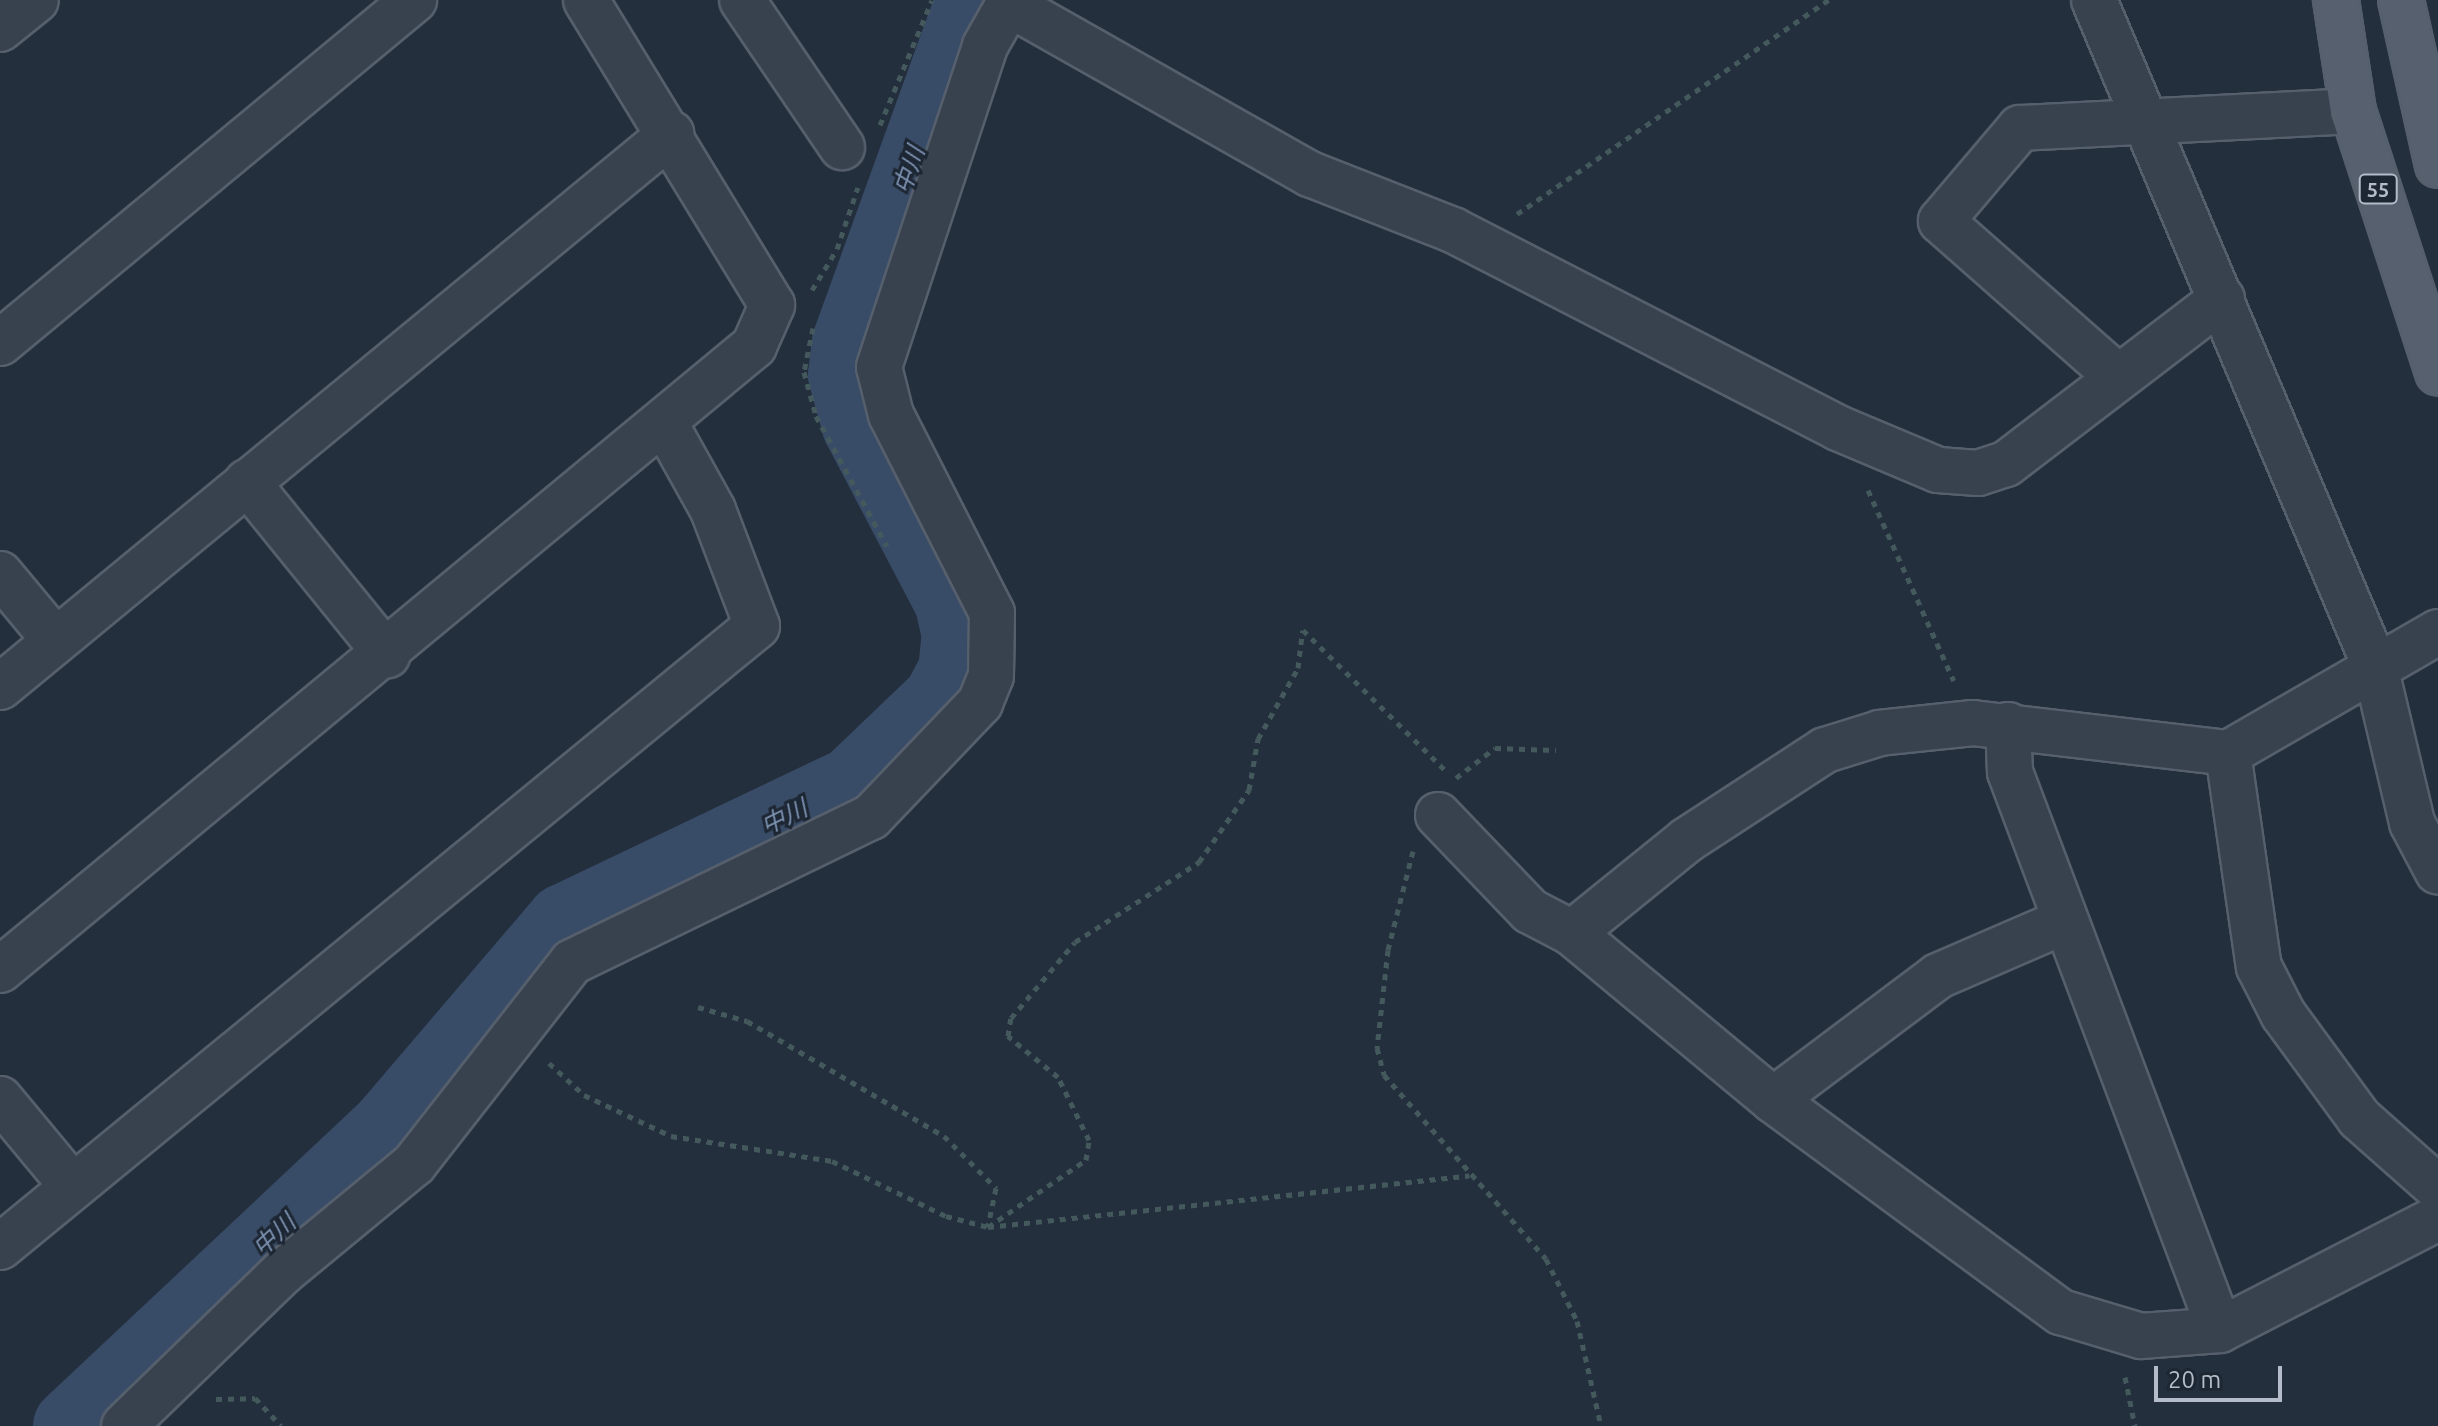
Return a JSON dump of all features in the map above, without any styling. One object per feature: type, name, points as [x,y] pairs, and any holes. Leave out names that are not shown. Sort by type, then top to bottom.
[{"type":"main road","name":"55","points":[[2336,0],[2353,111],[2438,373]]},
{"type":"main road","points":[[2401,0],[2430,109],[2438,165]]},
{"type":"street","points":[[0,29],[36,0]]},
{"type":"street","points":[[0,343],[414,0]]},
{"type":"street","points":[[742,0],[842,147]]},
{"type":"street","points":[[2094,0],[2375,666],[2412,823],[2438,872]]},
{"type":"street","points":[[124,1426],[283,1272],[414,1164],[572,962],[871,817],[980,703],[991,676],[992,613],[891,415],[879,367],[985,46],[1010,2],[1310,174],[1453,230],[1838,428],[1938,470],[1978,473],[2006,464],[2222,299]]},
{"type":"street","points":[[0,970],[387,655],[754,346],[772,305],[671,134],[600,5]]},
{"type":"street","points":[[2118,377],[1941,221],[2020,128],[2149,125],[2353,111]]},
{"type":"street","points":[[0,687],[671,134]]},
{"type":"street","points":[[0,1247],[757,626],[713,510],[664,422]]},
{"type":"street","points":[[247,482],[387,655]]},
{"type":"street","points":[[0,574],[55,640]]},
{"type":"street","points":[[1572,933],[1687,840],[1825,750],[1880,733],[1991,724],[2228,753],[2438,632]]},
{"type":"street","points":[[1991,724],[2063,922],[2220,1330]]},
{"type":"street","points":[[2228,753],[2259,967],[2283,1014],[2359,1118],[2438,1188]]},
{"type":"street","points":[[1446,797],[1530,911],[1572,933],[1773,1100],[2061,1312],[2141,1336],[2220,1330],[2438,1218]]},
{"type":"street","points":[[1773,1100],[1938,976],[2063,922]]},
{"type":"street","points":[[0,1099],[73,1187]]},
{"type":"path","points":[[1453,230],[1466,219],[1533,209],[1629,131],[1727,76],[1828,0]]},
{"type":"path","points":[[815,323],[804,372],[816,416],[887,546]]},
{"type":"path","points":[[1866,485],[1991,724]]},
{"type":"path","points":[[988,1227],[1086,1160],[1089,1140],[1058,1077],[1008,1036],[1011,1018],[1075,942],[1199,862],[1249,790],[1258,739],[1298,668],[1303,630],[1446,797]]},
{"type":"path","points":[[1556,750],[1495,748],[1446,797],[1415,846],[1388,950],[1377,1048],[1384,1075],[1406,1107],[1566,1291],[1601,1426]]},
{"type":"path","points":[[698,1007],[747,1021],[944,1136],[996,1188],[988,1227]]},
{"type":"path","points":[[515,1034],[584,1095],[671,1136],[832,1161],[946,1216],[988,1227],[1469,1176]]},
{"type":"path","points":[[211,1399],[255,1398],[281,1426]]},
{"type":"waterway","name":"中川","points":[[71,1426],[389,1127],[564,922],[853,784],[940,701],[956,671],[960,635],[952,601],[860,426],[846,375],[850,342],[974,0]]}]
